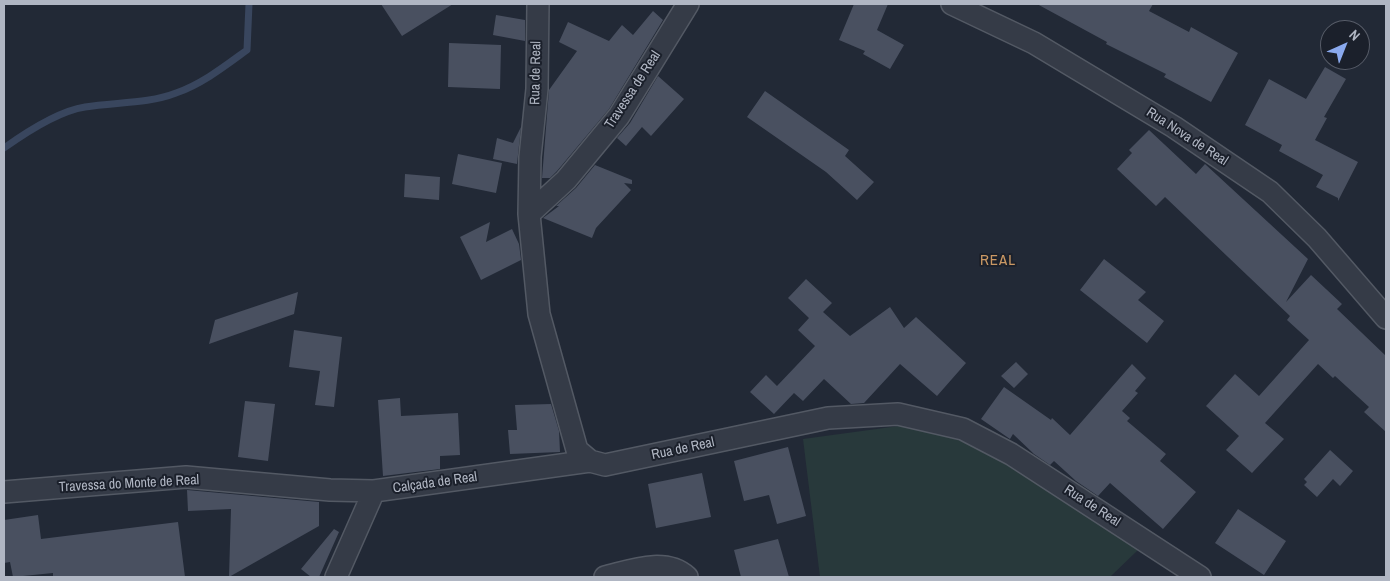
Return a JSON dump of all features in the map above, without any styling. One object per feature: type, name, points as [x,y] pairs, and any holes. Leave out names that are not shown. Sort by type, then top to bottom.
[{"type":"street","name":"Rua de Real","points":[[538,4],[537,89],[530,157],[529,214],[539,314],[577,450],[590,461],[605,465],[828,418],[898,414],[963,429],[1011,454],[1200,577]]},
{"type":"street","name":"Travessa de Real","points":[[529,214],[566,180],[619,116],[688,4]]},
{"type":"street","name":"Rua Nova de Real","points":[[952,4],[1050,53],[1174,127],[1270,192],[1317,238],[1386,318]]},
{"type":"street","name":"Calçada de Real","points":[[336,577],[374,491],[590,461]]},
{"type":"street","name":"Travessa do Monte de Real","points":[[4,492],[186,477],[330,490],[374,491]]},
{"type":"street","points":[[605,577],[654,566],[679,570],[686,577]]},
{"type":"shaded area","points":[[906,425],[989,449],[1138,550],[1110,577],[820,577],[803,439]]},
{"type":"building","points":[[381,4],[453,4],[402,36]]},
{"type":"building","points":[[854,4],[888,4],[877,30],[904,45],[890,69],[863,54],[865,51],[839,40]]},
{"type":"building","points":[[1037,4],[1153,4],[1149,11],[1189,32],[1191,27],[1238,53],[1211,102],[1164,77],[1166,74],[1106,44],[1107,42]]},
{"type":"building","points":[[653,11],[663,20],[609,109],[557,171],[550,178],[542,178],[549,90],[577,51],[559,42],[568,22],[609,41],[622,25],[633,35]]},
{"type":"building","points":[[496,15],[525,20],[525,41],[493,35]]},
{"type":"building","points":[[449,43],[501,45],[500,89],[448,87]]},
{"type":"building","points":[[1323,70],[1330,70],[1346,79],[1324,117],[1327,118],[1315,140],[1358,162],[1338,201],[1338,198],[1316,187],[1323,175],[1279,151],[1282,145],[1245,125],[1269,79],[1306,99]]},
{"type":"building","points":[[658,76],[684,99],[651,136],[642,127],[626,146],[617,138],[630,123]]},
{"type":"building","points":[[765,91],[849,150],[845,156],[874,182],[857,200],[826,172],[747,117]]},
{"type":"building","points":[[521,127],[517,164],[493,159],[497,138],[513,143]]},
{"type":"building","points":[[1149,130],[1196,174],[1205,164],[1308,259],[1286,302],[1311,275],[1342,304],[1337,309],[1386,356],[1386,432],[1364,412],[1369,407],[1335,376],[1333,378],[1318,364],[1265,423],[1284,439],[1252,473],[1226,450],[1239,436],[1206,406],[1235,374],[1259,396],[1309,340],[1287,320],[1290,316],[1165,197],[1156,206],[1117,169],[1132,153],[1129,150]]},
{"type":"building","points":[[458,154],[502,163],[496,193],[452,184]]},
{"type":"building","points":[[595,165],[632,180],[632,184],[624,183],[631,190],[596,228],[592,238],[543,218],[559,206],[556,206],[576,188]]},
{"type":"building","points":[[405,174],[440,177],[439,200],[404,197]]},
{"type":"building","points":[[490,222],[486,242],[512,229],[519,244],[521,260],[481,280],[460,237]]},
{"type":"building","points":[[1104,259],[1146,292],[1138,300],[1164,321],[1147,343],[1080,290]]},
{"type":"building","points":[[806,279],[832,303],[823,312],[850,336],[890,307],[904,328],[916,317],[966,363],[937,396],[900,364],[864,403],[851,404],[824,379],[803,401],[794,393],[774,414],[750,392],[766,375],[777,386],[815,346],[798,330],[809,318],[788,298]]},
{"type":"building","points":[[298,292],[294,314],[209,344],[215,320]]},
{"type":"building","points":[[294,330],[342,337],[334,407],[315,405],[320,371],[289,367]]},
{"type":"building","points":[[1016,362],[1028,374],[1014,388],[1001,376]]},
{"type":"building","points":[[1132,364],[1146,378],[1135,391],[1138,393],[1122,411],[1130,418],[1127,421],[1166,454],[1160,461],[1196,492],[1163,529],[1110,483],[1098,496],[1076,481],[1054,461],[1050,465],[1034,454],[1013,434],[1010,439],[981,419],[1004,387],[1051,420],[1052,418],[1070,435]]},
{"type":"building","points":[[400,398],[401,416],[458,413],[460,455],[440,456],[440,469],[383,476],[378,400]]},
{"type":"building","points":[[245,401],[275,404],[268,461],[238,457]]},
{"type":"building","points":[[551,404],[559,431],[560,452],[510,454],[508,430],[517,430],[515,405]]},
{"type":"building","points":[[788,447],[806,516],[777,524],[769,495],[744,501],[734,461]]},
{"type":"building","points":[[1330,450],[1353,471],[1340,486],[1333,479],[1317,497],[1304,485],[1307,482],[1304,479]]},
{"type":"building","points":[[702,473],[711,517],[656,528],[648,484]]},
{"type":"building","points":[[187,490],[319,502],[319,526],[229,577],[231,509],[188,511]]},
{"type":"building","points":[[1238,509],[1286,541],[1264,575],[1215,543]]},
{"type":"building","points":[[38,515],[41,539],[178,522],[185,577],[53,577],[53,573],[13,577],[10,562],[4,563],[4,520]]},
{"type":"building","points":[[334,529],[339,532],[319,577],[311,577],[301,569]]},
{"type":"building","points":[[778,539],[789,577],[741,577],[734,550]]},
{"type":"waterway","points":[[4,148],[43,123],[75,109],[165,97],[204,80],[247,50],[249,4]]},
{"type":"district","name":"REAL","points":[[998,261]]}]
